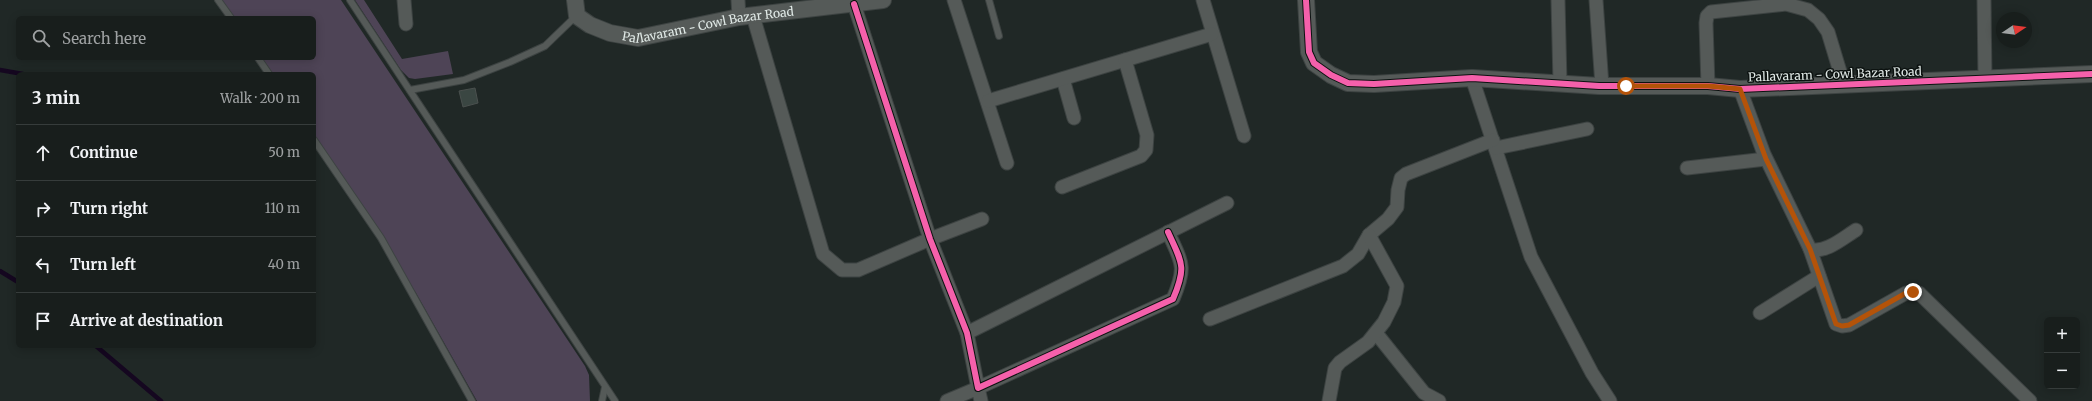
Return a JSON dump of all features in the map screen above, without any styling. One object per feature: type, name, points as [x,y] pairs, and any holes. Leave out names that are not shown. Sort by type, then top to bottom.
[{"type":"street","points":[[404,0],[406,24]]},
{"type":"street","points":[[738,0],[746,17],[823,254],[842,270],[858,270],[930,239],[982,219]]},
{"type":"street","name":"Pallavaram - Cowl Bazar Road","points":[[576,8],[590,25],[610,33],[638,38],[746,17],[883,0]]},
{"type":"street","points":[[954,0],[1007,163]]},
{"type":"street","points":[[1202,0],[1244,136]]},
{"type":"street","name":"Pallavaram - Cowl Bazar Road","points":[[1306,0],[1309,52],[1314,63],[1331,76],[1348,83],[1374,84],[1472,78],[1602,86],[1708,86],[1740,89],[2092,74]]},
{"type":"street","points":[[1558,0],[1560,83]]},
{"type":"street","points":[[1596,0],[1602,86]]},
{"type":"street","points":[[1984,0],[1985,78]]},
{"type":"street","points":[[854,4],[930,239],[967,333],[982,401]]},
{"type":"street","points":[[1708,86],[1707,16],[1711,12],[1786,4],[1808,10],[1820,19],[1828,32],[1844,85]]},
{"type":"street","points":[[988,101],[1212,34]]},
{"type":"street","points":[[1062,187],[1141,156],[1146,150],[1147,135],[1125,60]]},
{"type":"street","points":[[1472,78],[1531,257],[1592,373],[1610,401]]},
{"type":"street","points":[[1063,79],[1074,118]]},
{"type":"street","points":[[1740,89],[1766,159],[1810,249],[1836,324],[1842,326],[1849,325],[1906,293],[1919,293],[2030,401]]},
{"type":"street","points":[[1210,319],[1344,266],[1358,254],[1369,235],[1388,219],[1397,207],[1398,190],[1401,178],[1406,174],[1494,144],[1587,129]]},
{"type":"street","points":[[1687,168],[1766,159]]},
{"type":"street","points":[[967,333],[1227,203]]},
{"type":"street","points":[[1810,249],[1817,252],[1856,230]]},
{"type":"street","points":[[947,401],[1173,299],[1180,282],[1182,263],[1168,232]]},
{"type":"street","points":[[1329,401],[1335,368],[1340,362],[1368,342],[1384,322],[1394,302],[1397,286],[1369,235]]},
{"type":"street","points":[[1760,313],[1819,276]]},
{"type":"street","points":[[1376,333],[1424,393],[1440,401]]},
{"type":"lane","points":[[218,0],[229,16]]},
{"type":"lane","points":[[350,0],[615,401]]},
{"type":"lane","points":[[989,0],[999,36]]},
{"type":"lane","points":[[410,90],[468,79],[545,46],[576,8]]},
{"type":"lane","points":[[259,60],[268,72]]},
{"type":"lane","points":[[316,143],[381,238],[472,401]]},
{"type":"lane","points":[[602,401],[605,387]]},
{"type":"shaded area","points":[[219,0],[341,0],[585,366],[589,375],[590,401],[477,401],[416,293],[316,144],[316,72],[268,72],[259,60],[316,60],[316,16],[231,16]]},
{"type":"shaded area","points":[[355,0],[364,0],[402,59],[448,51],[453,74],[415,79],[409,78],[401,70]]},
{"type":"building","points":[[475,88],[478,103],[463,107],[459,91]]},
{"type":"waterway","points":[[0,70],[16,73]]},
{"type":"waterway","points":[[0,271],[16,281]]},
{"type":"waterway","points":[[98,348],[161,401]]},
{"type":"cycle path","points":[[1306,0],[1309,52],[1314,63],[1331,75],[1348,83],[1374,84],[1472,78],[1599,86],[1708,86],[1740,89],[2092,74]]},
{"type":"cycle path","points":[[854,4],[930,239],[967,333],[978,388],[1173,299],[1180,279],[1181,265],[1177,251],[1168,232]]},
{"type":"route","points":[[1626,86],[1708,86],[1740,89],[1766,159],[1810,249],[1836,324],[1842,326],[1849,325],[1906,293],[1913,292]]}]
